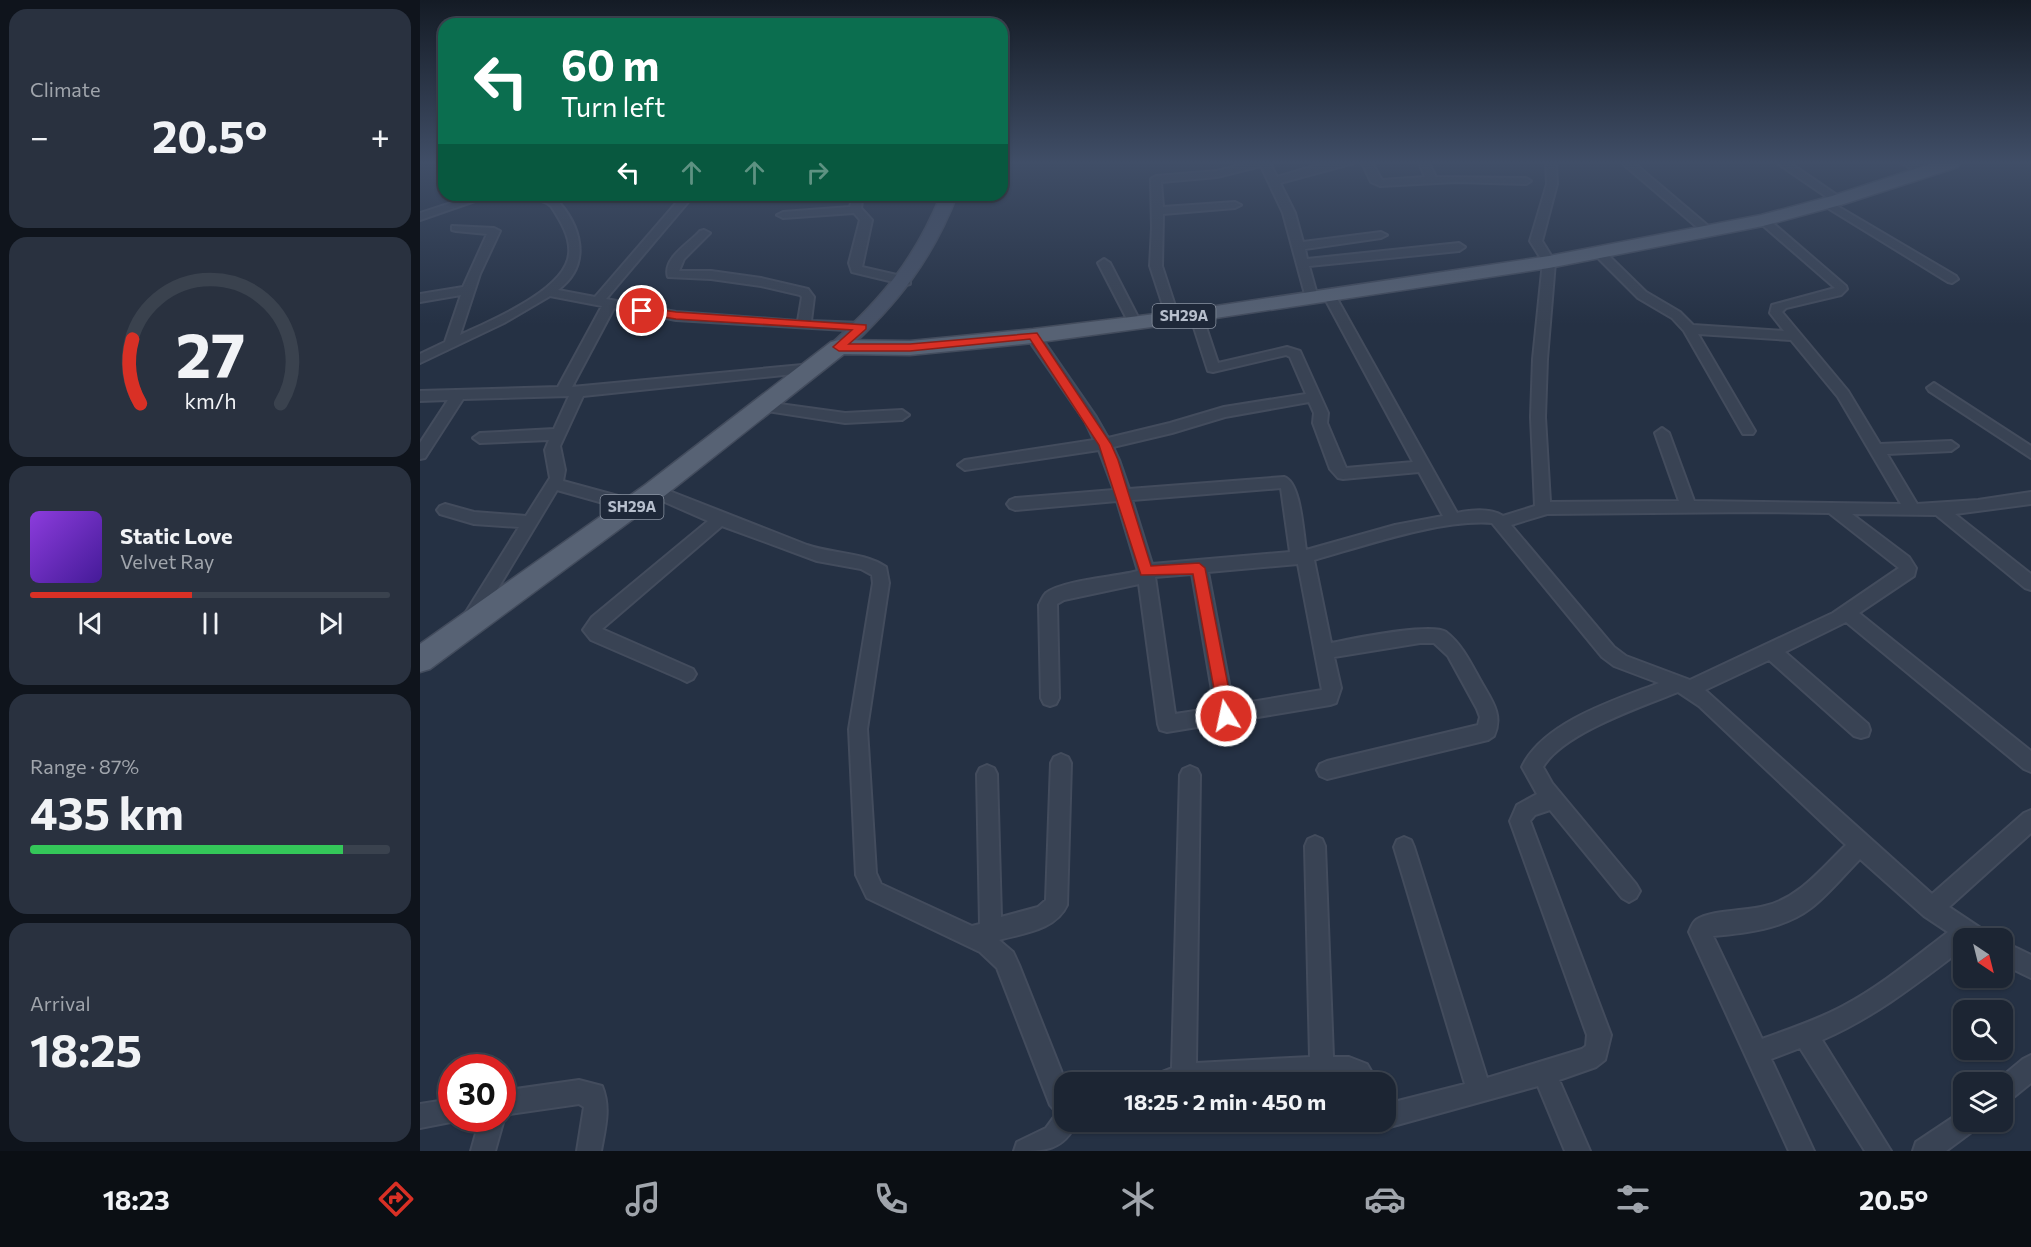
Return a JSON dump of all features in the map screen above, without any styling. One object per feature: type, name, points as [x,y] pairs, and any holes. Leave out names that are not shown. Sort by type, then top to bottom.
[{"type":"main road","name":"SH29A","points":[[420,660],[644,499],[765,407],[839,347],[910,348],[1033,336],[1196,315],[1599,253],[1710,232],[1775,217]]},
{"type":"street","points":[[420,359],[525,306],[568,275],[576,253],[576,241],[562,217]]},
{"type":"street","points":[[465,627],[554,484],[558,474],[552,451],[570,392],[603,303],[672,217]]},
{"type":"street","points":[[863,217],[866,220],[855,263],[856,269],[906,281]]},
{"type":"street","points":[[839,347],[862,327],[906,281],[927,246],[940,217]]},
{"type":"street","points":[[1158,217],[1156,266],[1173,318]]},
{"type":"street","points":[[1290,217],[1303,262],[1320,297],[1423,466],[1453,520]]},
{"type":"street","points":[[1543,217],[1536,241],[1540,263],[1538,417],[1543,508]]},
{"type":"street","points":[[1691,217],[1710,232]]},
{"type":"street","points":[[1856,217],[1952,279]]},
{"type":"street","points":[[1763,220],[1841,288],[1837,292],[1776,308],[1776,313],[1843,394],[1913,510]]},
{"type":"street","points":[[451,344],[469,290],[494,231],[456,228]]},
{"type":"street","points":[[704,233],[694,246],[678,257],[672,274],[711,275],[761,282],[804,292],[808,297],[804,325]]},
{"type":"street","points":[[1299,246],[1381,235]]},
{"type":"street","points":[[1303,262],[1459,247]]},
{"type":"street","points":[[1599,253],[1642,295],[1676,315],[1689,329],[1748,431]]},
{"type":"street","points":[[1104,263],[1135,323]]},
{"type":"street","points":[[420,298],[469,290]]},
{"type":"street","points":[[547,292],[676,316],[862,327]]},
{"type":"street","points":[[1196,315],[1213,368],[1282,352],[1293,352],[1321,413],[1320,423],[1337,469],[1343,474],[1423,466]]},
{"type":"street","points":[[1689,329],[1796,336]]},
{"type":"street","points":[[1015,504],[1122,494],[1284,482],[1288,487],[1325,651],[1332,688],[1330,697],[1170,725],[1166,723],[1147,574],[1122,494],[1105,444],[1033,336]]},
{"type":"street","points":[[420,396],[570,392],[813,368]]},
{"type":"street","points":[[1934,388],[2031,453]]},
{"type":"street","points":[[420,454],[458,396]]},
{"type":"street","points":[[965,465],[1105,444],[1172,428],[1224,412],[1313,397]]},
{"type":"street","points":[[765,407],[845,418],[902,415]]},
{"type":"street","points":[[1662,433],[1689,507]]},
{"type":"street","points":[[480,438],[559,434]]},
{"type":"street","points":[[1877,449],[1951,446]]},
{"type":"street","points":[[554,484],[644,499],[719,520],[828,558],[867,564],[880,572],[881,583],[858,729],[864,858],[869,884],[885,898],[981,935],[1005,960],[1054,1083]]},
{"type":"street","points":[[1050,698],[1047,606],[1051,599],[1060,594],[1147,574],[1302,557],[1365,538],[1453,520],[1489,518],[1543,508],[1940,510],[2031,498]]},
{"type":"street","points":[[1629,891],[1533,771],[1534,761],[1541,752],[1589,721],[1771,651],[1848,613],[1904,576],[1908,568],[1903,561],[1833,508]]},
{"type":"street","points":[[445,510],[474,518],[530,522]]},
{"type":"street","points":[[1940,510],[2031,583]]},
{"type":"street","points":[[1489,518],[1608,652],[1620,661],[1685,686],[1860,845],[1932,908],[1960,928]]},
{"type":"street","points":[[687,674],[597,635],[592,630],[598,622],[719,520]]},
{"type":"street","points":[[1199,568],[1226,716]]},
{"type":"street","points":[[1848,613],[2031,763]]},
{"type":"street","points":[[1325,651],[1435,635],[1449,646],[1486,707],[1489,717],[1487,730],[1481,734],[1327,770]]},
{"type":"street","points":[[1771,651],[1861,730]]},
{"type":"street","points":[[981,935],[1044,915],[1056,905],[1061,763]]},
{"type":"street","points":[[981,935],[987,774]]},
{"type":"street","points":[[1172,1072],[1190,775]]},
{"type":"street","points":[[1396,1113],[1479,1092],[1588,1059],[1597,1052],[1600,1042],[1520,821],[1522,812],[1527,808],[1554,799]]},
{"type":"street","points":[[1932,908],[2031,820]]},
{"type":"street","points":[[1802,1151],[1701,938],[1701,930],[1709,926],[1767,918],[1803,901],[1860,845]]},
{"type":"street","points":[[1315,846],[1322,1068]]},
{"type":"street","points":[[1404,847],[1479,1092]]},
{"type":"street","points":[[1755,1053],[1805,1035],[1863,1008],[1953,948]]},
{"type":"street","points":[[2013,958],[2031,967]]},
{"type":"street","points":[[1805,1035],[1879,1151]]},
{"type":"street","points":[[2013,1083],[2031,1067]]},
{"type":"street","points":[[1272,1072],[1322,1068],[1358,1072]]},
{"type":"street","points":[[1544,1072],[1578,1151]]},
{"type":"street","points":[[516,1101],[579,1092],[593,1095],[596,1107],[589,1151]]},
{"type":"street","points":[[420,1116],[438,1113]]},
{"type":"street","points":[[1925,1151],[1953,1130]]},
{"type":"street","points":[[483,1151],[488,1132]]},
{"type":"street","points":[[1038,1149],[1058,1132]]},
{"type":"route","points":[[642,311],[676,316],[862,327],[839,347],[910,348],[1033,336],[1105,444],[1146,571],[1199,568],[1226,716]]}]
